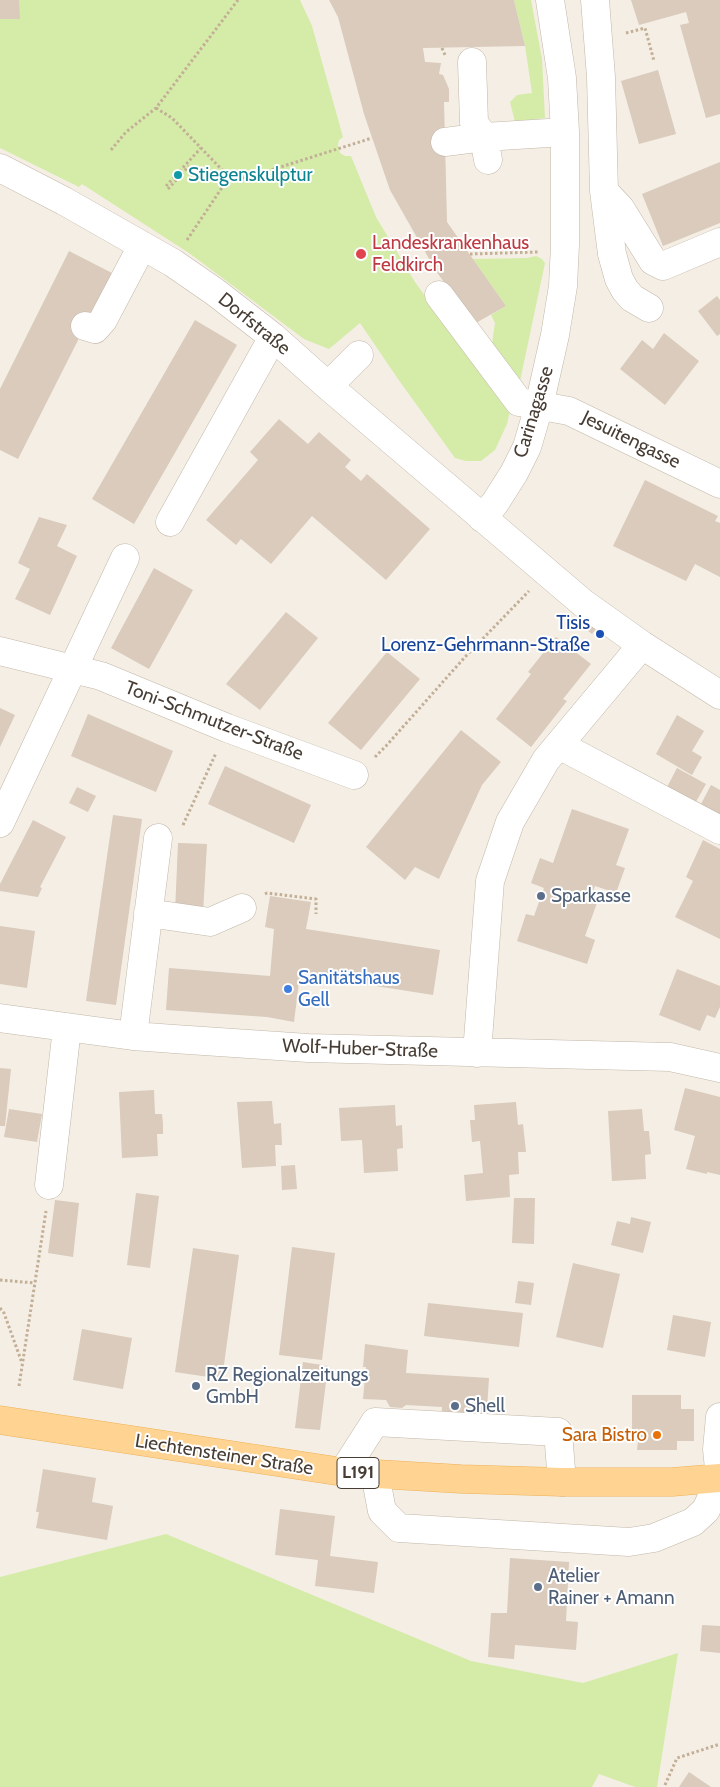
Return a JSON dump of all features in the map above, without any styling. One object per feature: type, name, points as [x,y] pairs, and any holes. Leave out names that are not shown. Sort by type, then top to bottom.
[{"type":"main road","name":"Liechtensteiner Straße","points":[[0,1420],[343,1472],[562,1482],[664,1482],[720,1478]]},
{"type":"street","name":"Carinagasse","points":[[482,518],[495,503],[514,473],[527,447],[539,406],[555,335],[563,286],[565,132],[562,78],[550,0]]},
{"type":"street","points":[[595,0],[602,87],[604,191],[612,254],[619,278],[632,298],[649,308]]},
{"type":"street","points":[[472,62],[474,122],[486,149]]},
{"type":"street","points":[[445,142],[486,149],[565,132]]},
{"type":"street","name":"Dorfstraße","points":[[1,171],[64,201],[180,268],[273,337],[482,518]]},
{"type":"street","points":[[604,191],[620,208],[653,261],[663,266],[720,242]]},
{"type":"street","points":[[85,326],[95,328],[104,320],[142,246]]},
{"type":"street","name":"Jesuitengasse","points":[[439,295],[519,402],[558,408],[583,417],[720,484]]},
{"type":"street","points":[[170,522],[273,337]]},
{"type":"street","points":[[328,386],[359,355]]},
{"type":"street","points":[[482,518],[583,603],[642,645],[720,696]]},
{"type":"street","points":[[0,823],[125,558]]},
{"type":"street","points":[[477,1053],[490,881],[510,822],[546,760],[642,645]]},
{"type":"street","name":"Toni-Schmutzer-Straße","points":[[0,651],[101,676],[227,728],[354,775]]},
{"type":"street","points":[[559,745],[720,830]]},
{"type":"street","points":[[133,1036],[158,838]]},
{"type":"street","points":[[148,913],[210,922],[242,908]]},
{"type":"street","name":"Wolf-Huber-Straße","points":[[0,1018],[133,1036],[308,1048],[670,1057],[720,1068]]},
{"type":"street","points":[[49,1185],[67,1028]]},
{"type":"street","points":[[375,1474],[382,1511],[399,1528],[629,1542],[654,1538],[693,1522],[706,1510],[720,1478],[717,1449],[720,1418]]},
{"type":"street","points":[[343,1472],[375,1422],[558,1432],[562,1482]]},
{"type":"path","points":[[111,150],[126,132],[156,108],[238,0]]},
{"type":"path","points":[[598,40],[645,28],[654,62]]},
{"type":"path","points":[[156,108],[172,118],[229,177],[246,178],[372,138]]},
{"type":"path","points":[[189,166],[167,188],[201,148]]},
{"type":"path","points":[[191,234],[229,177]]},
{"type":"path","points":[[470,254],[539,252]]},
{"type":"path","points":[[354,775],[386,746],[465,657],[530,590]]},
{"type":"path","points":[[158,838],[179,836],[227,728]]},
{"type":"path","points":[[242,908],[267,893],[316,899],[316,914]]},
{"type":"path","points":[[19,1386],[49,1185]]},
{"type":"path","points":[[0,1280],[35,1283]]},
{"type":"path","points":[[0,1308],[4,1313],[23,1364]]},
{"type":"path","points":[[665,1785],[677,1758],[720,1744]]},
{"type":"green space","points":[[19,0],[300,0],[312,26],[343,137],[339,140],[338,145],[340,153],[345,156],[351,156],[376,217],[415,282],[467,354],[511,406],[507,424],[495,450],[481,461],[466,461],[455,458],[360,323],[329,349],[304,339],[189,253],[82,184],[79,187],[0,148],[0,19],[19,19]]},
{"type":"green space","points":[[514,0],[531,0],[542,59],[545,118],[515,122],[510,102],[517,95],[532,93],[525,46]]},
{"type":"green space","points":[[536,256],[545,263],[520,381],[491,350],[495,323],[491,315],[506,306],[473,259],[527,258]]},
{"type":"green space","points":[[166,1534],[471,1661],[583,1683],[678,1653],[657,1787],[635,1787],[599,1774],[592,1787],[0,1787],[0,1577]]},
{"type":"building","points":[[0,0],[19,0],[20,19],[0,19]]},
{"type":"building","points":[[329,0],[514,0],[525,46],[423,48],[425,62],[441,63],[439,74],[443,75],[449,89],[449,102],[444,102],[447,222],[506,306],[474,324],[436,271],[390,190],[364,114],[338,17]]},
{"type":"building","points":[[631,0],[720,0],[720,114],[706,118],[680,25],[689,23],[686,12],[639,25]]},
{"type":"building","points":[[658,70],[676,134],[639,144],[621,81]]},
{"type":"building","points":[[720,162],[720,223],[663,246],[642,194]]},
{"type":"building","points":[[69,251],[112,273],[18,459],[0,450],[0,389]]},
{"type":"building","points":[[717,296],[720,300],[720,334],[717,336],[698,311]]},
{"type":"building","points":[[195,320],[237,345],[134,524],[92,499]]},
{"type":"building","points":[[664,333],[699,361],[665,405],[620,369],[642,340],[653,349]]},
{"type":"building","points":[[279,419],[308,444],[319,432],[351,460],[345,467],[361,481],[367,474],[430,529],[386,580],[312,516],[271,564],[241,539],[236,545],[206,520],[258,460],[250,452]]},
{"type":"building","points":[[645,480],[718,516],[715,521],[720,523],[720,577],[695,564],[686,581],[613,546]]},
{"type":"building","points":[[39,517],[67,525],[57,546],[77,556],[50,615],[15,599],[30,569],[18,563]]},
{"type":"building","points":[[154,568],[193,590],[149,669],[111,648]]},
{"type":"building","points":[[286,612],[318,638],[260,710],[226,684]]},
{"type":"building","points":[[583,618],[596,629],[592,634],[578,623]]},
{"type":"building","points":[[556,637],[591,664],[563,699],[567,701],[531,747],[496,719],[531,674],[528,672]]},
{"type":"building","points":[[387,652],[420,679],[361,750],[328,723]]},
{"type":"building","points":[[0,708],[15,715],[0,747]]},
{"type":"building","points":[[88,714],[173,751],[156,792],[71,756]]},
{"type":"building","points":[[677,715],[704,731],[692,751],[702,757],[692,775],[656,754]]},
{"type":"building","points":[[461,730],[501,762],[482,785],[439,879],[415,867],[405,880],[366,847]]},
{"type":"building","points":[[225,766],[311,805],[294,843],[208,804]]},
{"type":"building","points":[[677,768],[706,784],[693,807],[665,791]]},
{"type":"building","points":[[711,785],[720,790],[720,814],[701,804]]},
{"type":"building","points":[[77,787],[96,796],[88,812],[69,803]]},
{"type":"building","points":[[572,809],[629,829],[616,865],[625,868],[616,893],[595,886],[590,900],[597,903],[585,936],[595,940],[587,964],[517,941],[526,914],[534,916],[544,888],[531,883],[540,858],[553,863]]},
{"type":"building","points":[[113,815],[142,819],[116,1005],[86,1001]]},
{"type":"building","points":[[33,820],[66,837],[40,887],[42,888],[38,897],[0,891],[0,884]]},
{"type":"building","points":[[703,840],[720,849],[720,939],[675,917],[693,881],[686,877]]},
{"type":"building","points":[[178,843],[207,844],[203,913],[175,912]]},
{"type":"building","points":[[270,896],[311,902],[306,929],[440,950],[433,995],[300,974],[294,1022],[267,1017],[166,1010],[169,968],[270,976],[274,929],[265,927]]},
{"type":"building","points":[[0,926],[35,931],[27,988],[0,984]]},
{"type":"building","points":[[677,969],[720,986],[720,1007],[715,1018],[707,1015],[700,1031],[659,1015]]},
{"type":"building","points":[[0,1068],[11,1069],[5,1126],[0,1126]]},
{"type":"building","points":[[685,1088],[720,1097],[720,1175],[686,1169],[695,1136],[674,1130]]},
{"type":"building","points":[[154,1090],[155,1114],[162,1114],[163,1123],[163,1134],[157,1134],[158,1156],[122,1158],[119,1092]]},
{"type":"building","points":[[272,1101],[274,1124],[281,1123],[282,1145],[275,1145],[276,1166],[242,1168],[237,1102]]},
{"type":"building","points":[[516,1102],[518,1125],[523,1124],[526,1152],[518,1152],[519,1174],[509,1175],[510,1197],[466,1201],[464,1175],[483,1173],[480,1141],[472,1142],[470,1120],[475,1120],[474,1105]]},
{"type":"building","points":[[395,1105],[396,1126],[402,1125],[403,1148],[397,1149],[398,1171],[364,1173],[362,1140],[341,1141],[339,1108]]},
{"type":"building","points":[[9,1109],[42,1114],[37,1142],[4,1137]]},
{"type":"building","points":[[642,1109],[644,1131],[649,1131],[651,1154],[645,1155],[646,1179],[612,1181],[608,1111]]},
{"type":"building","points":[[295,1165],[297,1189],[282,1190],[281,1166]]},
{"type":"building","points":[[136,1193],[159,1196],[150,1268],[127,1265]]},
{"type":"building","points":[[514,1198],[535,1198],[534,1244],[512,1243]]},
{"type":"building","points":[[55,1200],[79,1203],[73,1257],[48,1253]]},
{"type":"building","points":[[631,1217],[651,1222],[643,1253],[611,1245],[617,1221],[630,1224]]},
{"type":"building","points":[[292,1247],[335,1253],[322,1360],[279,1355]]},
{"type":"building","points":[[193,1248],[239,1255],[222,1379],[175,1372]]},
{"type":"building","points":[[573,1263],[620,1274],[603,1348],[556,1337]]},
{"type":"building","points":[[518,1281],[534,1283],[531,1305],[515,1303]]},
{"type":"building","points":[[428,1303],[523,1313],[519,1347],[424,1336]]},
{"type":"building","points":[[673,1315],[711,1322],[705,1357],[667,1350]]},
{"type":"building","points":[[82,1329],[132,1338],[123,1389],[73,1380]]},
{"type":"building","name":"Shell","points":[[365,1344],[408,1350],[406,1373],[489,1378],[485,1439],[440,1436],[442,1407],[406,1405],[402,1408],[390,1407],[386,1400],[363,1399],[366,1367],[363,1367]]},
{"type":"building","points":[[303,1362],[328,1366],[320,1430],[295,1428]]},
{"type":"building","points":[[632,1395],[681,1395],[681,1409],[694,1409],[694,1441],[677,1441],[677,1450],[637,1450],[638,1441],[632,1441]]},
{"type":"building","points":[[43,1469],[96,1478],[92,1502],[113,1506],[107,1540],[36,1528],[39,1512],[36,1512]]},
{"type":"building","points":[[280,1509],[335,1516],[330,1556],[378,1562],[374,1593],[315,1586],[318,1560],[275,1555]]},
{"type":"building","name":"Atelier Rainer + Amann","points":[[510,1558],[569,1562],[566,1621],[578,1622],[576,1650],[515,1645],[514,1659],[488,1657],[491,1613],[507,1613]]},
{"type":"building","points":[[702,1625],[720,1626],[720,1653],[700,1651]]},
{"type":"building","points":[[689,1772],[711,1787],[679,1787]]},
{"type":"place","name":"Stiegenskulptur","points":[[178,175]]},
{"type":"place","name":"Landeskrankenhaus Feldkirch","points":[[361,254]]},
{"type":"place","name":"Tisis Lorenz-Gehrmann-Straße","points":[[600,634]]},
{"type":"place","name":"Sparkasse","points":[[541,896]]},
{"type":"place","name":"Sanitätshaus Gell","points":[[288,989]]},
{"type":"place","name":"RZ Regionalzeitungs GmbH","points":[[196,1386]]},
{"type":"place","name":"Shell","points":[[455,1406]]},
{"type":"place","name":"Sara Bistro","points":[[657,1435]]},
{"type":"place","name":"Atelier Rainer + Amann","points":[[538,1587]]}]
